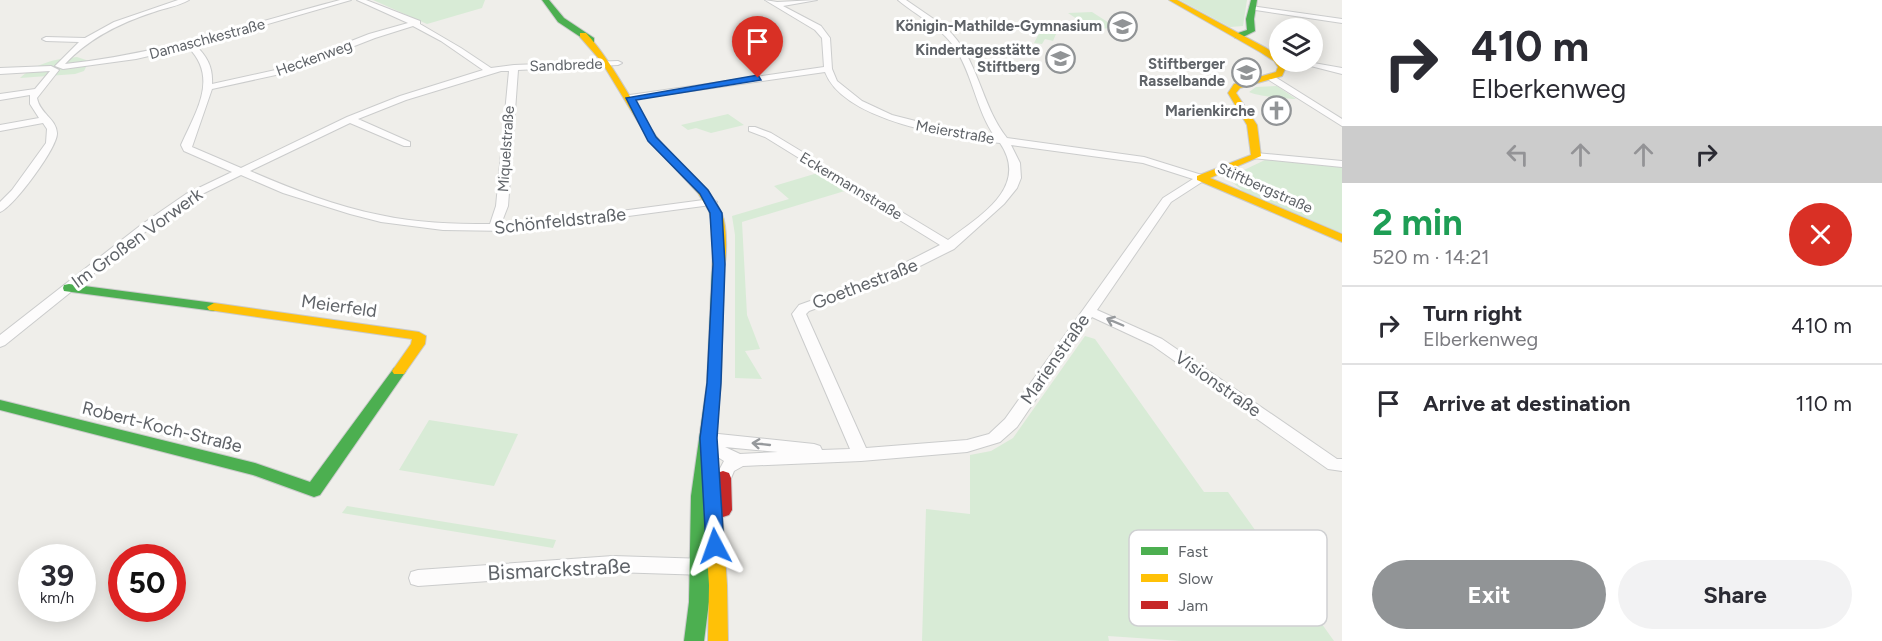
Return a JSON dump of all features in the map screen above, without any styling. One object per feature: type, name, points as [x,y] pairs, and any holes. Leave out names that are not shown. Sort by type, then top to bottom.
[{"type":"street","points":[[0,209],[48,150],[53,136],[47,119],[33,104],[36,92],[57,68],[88,40],[131,18],[186,0]]},
{"type":"street","name":"Damaschkestraße","points":[[0,71],[57,68],[133,58],[348,0]]},
{"type":"street","points":[[360,0],[417,23],[461,49],[491,72]]},
{"type":"street","points":[[545,0],[554,14],[583,35],[613,63],[652,139],[711,202],[719,230],[714,383],[700,496],[718,641]]},
{"type":"street","name":"Meierstraße","points":[[768,0],[779,4],[822,32],[827,44],[828,69],[838,88],[859,103],[888,117],[936,131],[1130,157],[1201,177]]},
{"type":"street","points":[[779,4],[814,0]]},
{"type":"street","points":[[901,0],[942,26],[967,58],[988,118],[998,134],[1007,141]]},
{"type":"street","points":[[1172,0],[1269,54]]},
{"type":"street","points":[[1233,34],[1251,31],[1252,4],[1342,21]]},
{"type":"street","name":"Heckenweg","points":[[209,87],[282,71],[372,36],[417,23]]},
{"type":"street","points":[[942,26],[993,24]]},
{"type":"street","points":[[46,39],[88,40]]},
{"type":"street","points":[[190,44],[203,60],[209,87]]},
{"type":"street","name":"Sandbrede","points":[[491,72],[514,67],[613,63]]},
{"type":"street","name":"Miquelstraße","points":[[494,229],[502,206],[514,67]]},
{"type":"street","points":[[1323,67],[1342,71]]},
{"type":"street","points":[[630,98],[828,69]]},
{"type":"street","name":"Im Großen Vorwerk","points":[[0,342],[170,209],[238,171],[350,119],[429,89],[491,72]]},
{"type":"street","points":[[1280,72],[1272,78],[1342,123]]},
{"type":"street","name":"Stiftbergstraße","points":[[1201,177],[1256,156],[1252,125],[1232,93],[1243,84],[1272,78]]},
{"type":"street","name":"Schönfeldstraße","points":[[209,87],[200,119],[186,145],[188,149],[287,191],[381,219],[443,227],[494,229],[711,202]]},
{"type":"street","points":[[0,97],[36,92]]},
{"type":"street","points":[[0,128],[47,119]]},
{"type":"street","points":[[350,119],[407,144]]},
{"type":"street","name":"Eckermannstraße","points":[[752,129],[768,135],[950,246]]},
{"type":"street","name":"Goethestraße","points":[[861,455],[799,314],[804,308],[895,276],[967,234],[1012,187],[1016,171],[1007,141]]},
{"type":"street","points":[[1256,156],[1342,164]]},
{"type":"street","name":"Stiftbergstraße","points":[[1201,177],[1342,238]]},
{"type":"street","name":"Marienstraße","points":[[740,460],[861,455],[967,446],[994,438],[1011,423],[1167,200],[1201,177]]},
{"type":"street","name":"Meierfeld","points":[[69,288],[419,336],[418,344],[314,490]]},
{"type":"street","name":"Visionstraße","points":[[1089,311],[1142,333],[1339,467]]},
{"type":"street","name":"Robert-Koch-Straße","points":[[0,405],[255,469],[314,490]]},
{"type":"street","points":[[708,438],[717,450],[729,458],[740,460]]},
{"type":"street","name":"Marienstraße","points":[[708,438],[861,455]]},
{"type":"street","points":[[726,641],[723,478],[728,467],[740,460]]},
{"type":"street","name":"Bismarckstraße","points":[[418,578],[613,564],[708,568]]},
{"type":"street","points":[[694,641],[708,568]]},
{"type":"green space","points":[[373,0],[485,0],[482,8],[427,24]]},
{"type":"green space","points":[[1180,0],[1247,0],[1243,26],[1230,27]]},
{"type":"green space","points":[[1092,12],[1117,28],[1092,29],[1068,13]]},
{"type":"green space","points":[[1046,20],[1054,21],[1052,26],[1059,27],[1053,41],[1045,39],[1042,44],[1034,43]]},
{"type":"green space","points":[[77,57],[89,61],[84,71],[75,74],[20,78],[46,63]]},
{"type":"green space","points":[[1277,86],[1296,99],[1249,92],[1256,87]]},
{"type":"green space","points":[[728,114],[744,125],[711,133],[696,128],[688,130],[681,125]]},
{"type":"green space","points":[[1265,160],[1342,167],[1342,233],[1243,191],[1227,178]]},
{"type":"green space","points":[[821,172],[848,190],[742,222],[747,315],[760,349],[745,351],[762,379],[735,378],[735,235],[732,216],[789,199],[774,186]]},
{"type":"green space","points":[[1085,336],[1095,339],[1204,492],[1228,492],[1255,530],[1129,530],[1129,626],[1323,626],[1334,641],[1182,641],[1108,636],[1109,641],[922,641],[926,509],[970,514],[970,455],[991,451],[1013,438]]},
{"type":"green space","points":[[429,420],[518,434],[494,486],[399,470]]},
{"type":"green space","points":[[347,506],[556,540],[553,548],[342,513]]},
{"type":"traffic: fast","points":[[545,0],[561,20],[591,40]]},
{"type":"traffic: fast","points":[[1238,36],[1251,31],[1250,19],[1254,0]]},
{"type":"traffic: fast","points":[[694,641],[699,602],[700,496],[714,383],[718,270]]},
{"type":"traffic: fast","points":[[69,288],[214,307]]},
{"type":"traffic: fast","points":[[0,405],[255,469],[314,490],[399,371]]},
{"type":"traffic: slow","points":[[1172,0],[1263,50],[1277,59],[1282,67],[1279,74],[1237,86],[1232,93],[1252,125],[1256,156],[1201,178]]},
{"type":"traffic: slow","points":[[583,35],[604,60],[652,138],[709,200],[715,211],[719,232],[718,270]]},
{"type":"traffic: slow","points":[[1201,178],[1342,238]]},
{"type":"traffic: slow","points":[[214,307],[419,336],[418,344],[399,371]]},
{"type":"traffic: slow","points":[[712,491],[718,585],[718,641]]},
{"type":"traffic: jam","points":[[723,478],[723,510]]},
{"type":"place","name":"Königin-Mathilde-Gymnasium","points":[[1123,26]]},
{"type":"place","name":"Kindertagesstätte Stiftberg","points":[[1061,59]]},
{"type":"place","name":"Stiftberger Rasselbande","points":[[1246,73]]},
{"type":"place","name":"Marienkirche","points":[[1276,111]]},
{"type":"route","points":[[715,546],[708,438],[714,383],[719,264],[719,230],[716,213],[705,193],[652,139],[630,98],[758,78]]}]
